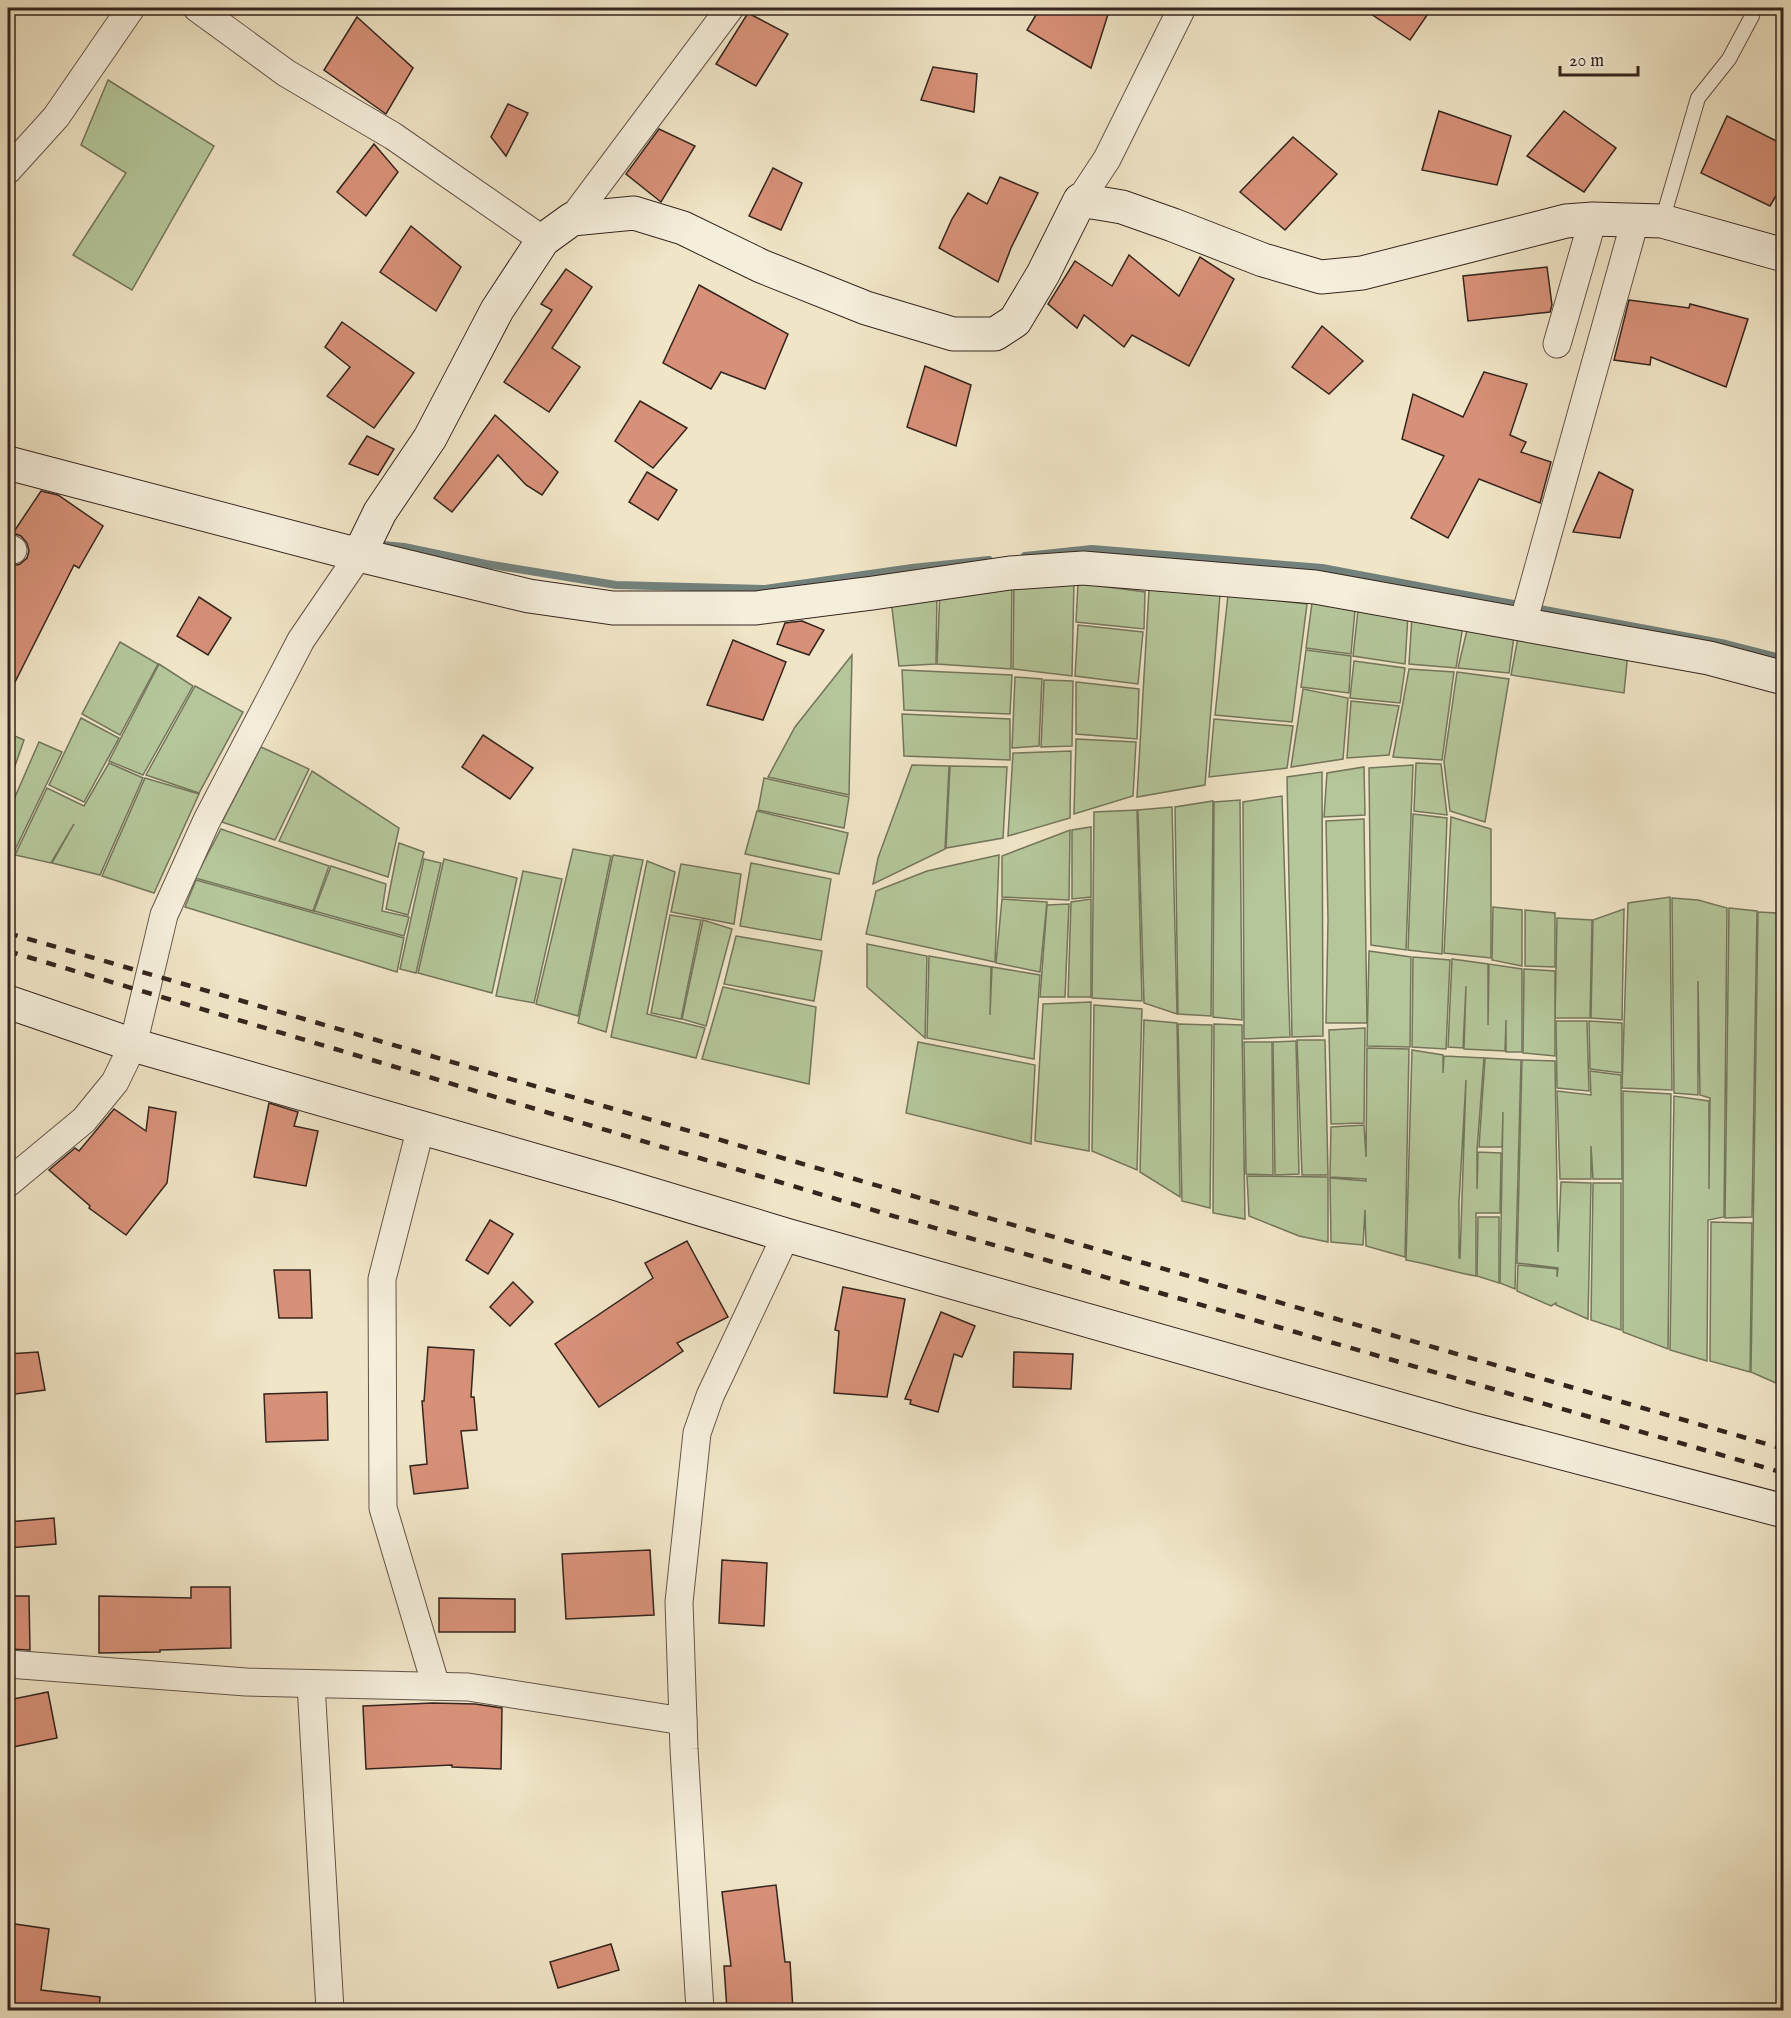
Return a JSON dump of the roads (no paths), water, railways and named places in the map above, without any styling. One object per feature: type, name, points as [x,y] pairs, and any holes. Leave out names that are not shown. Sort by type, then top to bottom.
[{"type":"street","points":[[8,170],[56,117],[131,8]]},
{"type":"street","points":[[197,8],[286,73],[393,136],[543,240]]},
{"type":"street","points":[[8,1184],[84,1120],[115,1082],[133,1045],[164,915],[207,820],[301,639],[361,552],[380,512],[430,438],[497,310],[543,240],[572,219],[730,8]]},
{"type":"street","points":[[572,219],[634,213],[683,228],[761,266],[866,308],[953,334],[994,334],[1015,321],[1043,274],[1080,200],[1107,159],[1182,8]]},
{"type":"street","points":[[1080,200],[1122,207],[1263,260],[1321,277],[1362,273],[1556,223],[1593,219],[1648,221],[1784,255]]},
{"type":"street","points":[[1557,344],[1593,219]]},
{"type":"street","points":[[1526,612],[1648,221]]},
{"type":"street","points":[[8,463],[529,596],[613,608],[756,608],[1010,573],[1083,568],[1315,587],[1526,612],[1784,678]]},
{"type":"street","points":[[8,1002],[133,1045],[614,1183],[786,1235],[1455,1424],[1784,1511]]},
{"type":"street","points":[[421,1128],[382,1279],[383,1508],[436,1686]]},
{"type":"street","points":[[700,2010],[683,1720],[679,1602],[697,1433],[710,1396],[786,1235]]},
{"type":"street","points":[[8,1664],[246,1682],[468,1687],[683,1720]]},
{"type":"street","points":[[311,1684],[330,2010]]},
{"type":"lane","points":[[1648,221],[1698,98],[1729,59],[1752,16],[1753,8]]},
{"type":"waterway","points":[[383,545],[616,585],[765,589],[912,568],[989,560]]},
{"type":"waterway","points":[[1025,556],[1092,549],[1322,568],[1726,644],[1784,659]]},
{"type":"railway","points":[[8,933],[1784,1449]]},
{"type":"railway","points":[[8,951],[883,1213],[1784,1473]]}]
